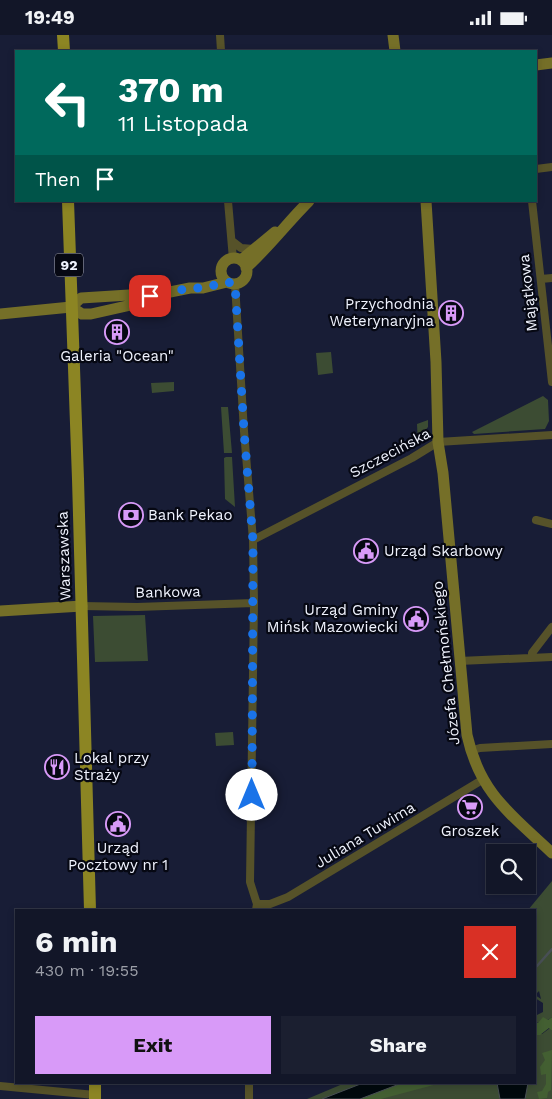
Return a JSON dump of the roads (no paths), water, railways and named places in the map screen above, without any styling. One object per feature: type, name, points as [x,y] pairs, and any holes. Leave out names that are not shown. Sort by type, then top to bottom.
[{"type":"main road","points":[[63,35],[64,50]]},
{"type":"main road","name":"Warszawska","points":[[68,202],[90,909]]},
{"type":"street","points":[[220,35],[221,50]]},
{"type":"street","points":[[393,36],[397,50]]},
{"type":"street","points":[[537,65],[552,63]]},
{"type":"street","points":[[537,169],[552,167]]},
{"type":"street","points":[[71,307],[82,314],[91,314],[130,305],[140,298],[190,288],[203,288],[231,283],[244,279],[247,272],[240,262],[232,241],[228,202]]},
{"type":"street","points":[[240,262],[288,222],[308,202]]},
{"type":"street","name":"Józefa Chełmońskiego","points":[[426,202],[436,362],[438,442],[443,473],[465,727],[470,751],[482,780],[505,809],[552,853]]},
{"type":"street","name":"Majątkowa","points":[[532,202],[552,381]]},
{"type":"street","points":[[190,288],[212,277],[222,269],[226,262],[240,262],[266,250],[288,222]]},
{"type":"street","points":[[232,241],[241,248],[254,249]]},
{"type":"street","points":[[222,269],[222,277],[231,283]]},
{"type":"street","points":[[541,279],[552,278]]},
{"type":"street","points":[[231,283],[253,541],[254,603],[250,881],[256,907]]},
{"type":"street","points":[[0,315],[71,307],[81,298],[129,295],[140,298]]},
{"type":"street","name":"Szczecińska","points":[[253,541],[412,458],[438,442],[552,435]]},
{"type":"street","points":[[536,520],[552,524]]},
{"type":"street","name":"Bankowa","points":[[82,606],[137,607],[254,603]]},
{"type":"street","points":[[0,611],[82,606]]},
{"type":"street","points":[[532,658],[532,653],[552,627]]},
{"type":"street","points":[[459,661],[552,657]]},
{"type":"street","points":[[470,751],[552,744]]},
{"type":"street","name":"Juliana Tuwima","points":[[256,907],[280,901],[482,780]]},
{"type":"street","points":[[249,1084],[249,1099]]},
{"type":"street","points":[[0,1086],[95,1092]]},
{"type":"waterway","points":[[537,966],[552,949]]},
{"type":"place","name":"Przychodnia Weterynaryjna","points":[[451,313]]},
{"type":"place","name":"Galeria \"Ocean\"","points":[[117,332]]},
{"type":"place","name":"Bank Pekao","points":[[131,515]]},
{"type":"place","name":"Urząd Skarbowy","points":[[366,551]]},
{"type":"place","name":"Urząd Gminy Mińsk Mazowiecki","points":[[416,619]]},
{"type":"place","name":"Lokal przy Straży","points":[[57,767]]},
{"type":"place","name":"Groszek","points":[[470,807]]},
{"type":"place","name":"Urząd Pocztowy nr 1","points":[[118,824]]}]
